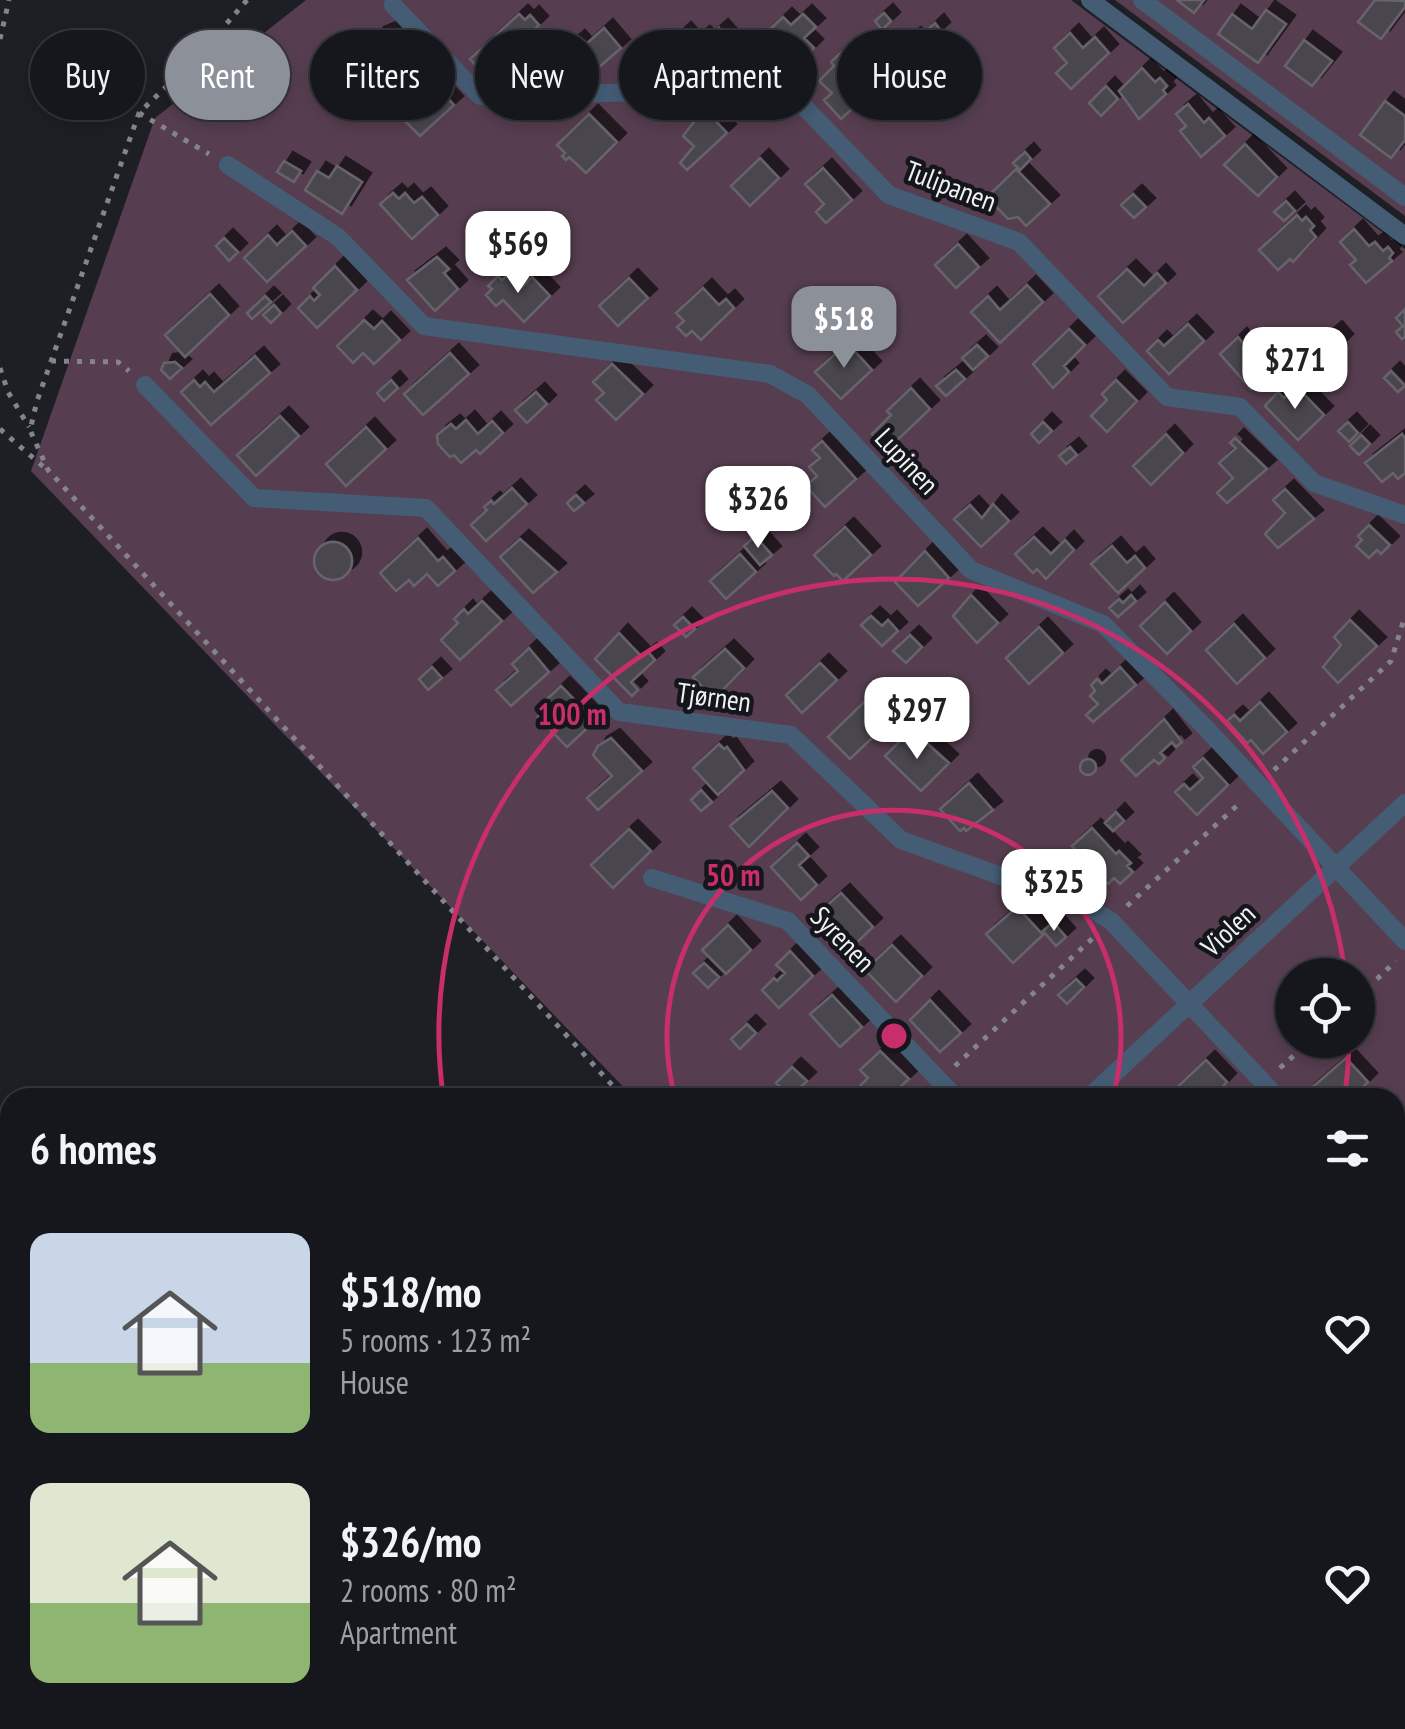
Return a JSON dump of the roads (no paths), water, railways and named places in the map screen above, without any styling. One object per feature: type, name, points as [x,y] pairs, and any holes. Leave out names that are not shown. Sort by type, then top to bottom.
[{"type":"lane","points":[[1090,0],[1405,236]]},
{"type":"lane","points":[[1142,0],[1405,197]]},
{"type":"lane","name":"Tulipanen","points":[[393,5],[480,96],[786,88],[889,195],[1019,242],[1166,397],[1240,407],[1314,483],[1405,515]]},
{"type":"lane","name":"Lupinen","points":[[228,165],[338,236],[424,326],[770,374],[808,395],[971,570],[1103,624],[1405,941]]},
{"type":"lane","name":"Tjørnen","points":[[146,384],[254,498],[426,508],[619,712],[791,735],[901,840],[1092,909],[1111,920],[1268,1088]]},
{"type":"lane","name":"Violen","points":[[1099,1088],[1405,803]]},
{"type":"lane","name":"Syrenen","points":[[652,878],[788,921],[947,1088]]}]
